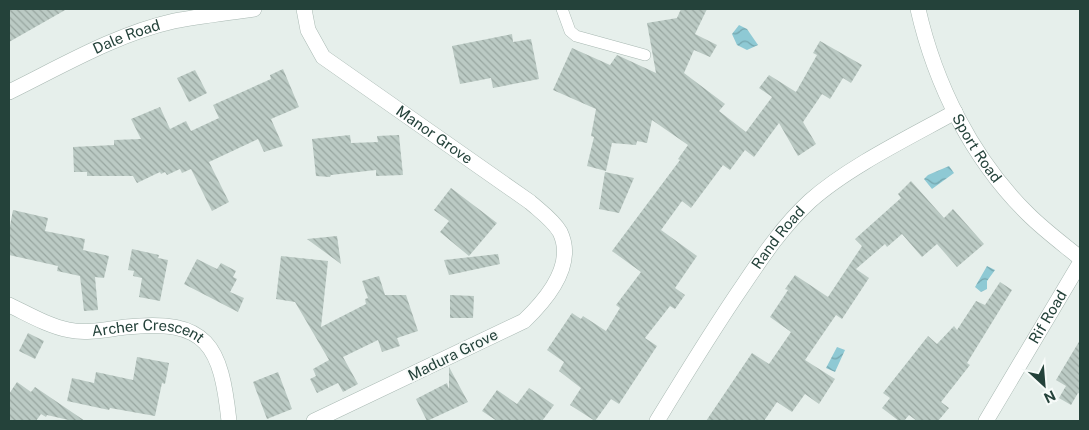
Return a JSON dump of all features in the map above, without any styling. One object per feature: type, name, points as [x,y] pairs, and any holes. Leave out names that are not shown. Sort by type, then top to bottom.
[{"type":"street","name":"Dale Road","points":[[9,92],[111,42],[140,32],[174,21],[254,9]]},
{"type":"street","name":"Manor Grove","points":[[304,9],[308,30],[323,57],[530,202],[552,222],[561,234],[563,259]]},
{"type":"street","name":"Sport Road","points":[[918,9],[924,37],[938,76],[955,112],[988,169],[1028,214],[1080,258]]},
{"type":"street","name":"Rand Road","points":[[657,421],[713,330],[782,230],[811,201],[831,186],[882,152],[955,112]]},
{"type":"street","name":"Madura Grove","points":[[314,421],[524,321],[542,304],[557,283],[563,259]]},
{"type":"street","name":"Rif Road","points":[[986,421],[1080,263]]},
{"type":"street","name":"Archer Crescent","points":[[9,305],[68,330],[86,331],[155,324],[179,327],[198,336],[220,366],[225,386],[229,421]]},
{"type":"lane","points":[[562,9],[570,31],[576,36],[645,55]]},
{"type":"water","points":[[739,25],[747,29],[758,45],[747,50],[737,45],[732,34]]},
{"type":"water","points":[[949,166],[954,173],[932,189],[924,179],[928,175]]},
{"type":"water","points":[[987,266],[995,270],[987,281],[987,289],[981,292],[975,287]]},
{"type":"water","points":[[837,347],[845,350],[835,372],[826,368]]},
{"type":"building","points":[[9,9],[67,9],[9,42]]},
{"type":"building","points":[[681,9],[707,9],[695,34],[717,45],[710,57],[694,50],[684,73],[725,104],[719,111],[746,132],[772,97],[759,88],[769,75],[796,92],[817,55],[813,53],[820,41],[862,65],[851,83],[843,78],[830,99],[822,94],[803,122],[816,144],[798,156],[779,123],[754,157],[745,150],[730,170],[723,165],[691,208],[682,201],[661,230],[697,256],[675,288],[685,295],[675,309],[670,306],[645,338],[657,346],[619,404],[611,399],[595,421],[570,405],[581,388],[559,371],[564,362],[547,350],[572,313],[581,319],[583,316],[606,331],[620,308],[616,305],[641,272],[612,251],[680,160],[678,159],[688,145],[652,120],[647,143],[637,141],[636,145],[612,143],[606,171],[587,166],[594,137],[591,136],[596,109],[553,90],[572,48],[610,65],[617,55],[656,73],[647,23],[677,18]]},
{"type":"building","points":[[512,34],[513,42],[531,39],[539,79],[493,88],[491,78],[460,84],[452,46]]},
{"type":"building","points":[[283,69],[299,107],[271,119],[283,146],[264,152],[258,139],[209,162],[229,202],[212,211],[191,169],[182,173],[180,169],[167,175],[165,172],[161,174],[160,172],[137,183],[133,176],[87,176],[87,172],[74,172],[73,147],[114,145],[114,140],[141,139],[131,119],[160,107],[170,129],[186,121],[191,131],[219,118],[213,105],[271,79],[270,75]]},
{"type":"building","points":[[195,70],[207,93],[189,102],[177,78]]},
{"type":"building","points":[[350,135],[351,143],[378,142],[377,136],[399,135],[403,175],[376,176],[376,170],[331,175],[330,177],[316,176],[312,139]]},
{"type":"building","points":[[605,172],[634,178],[619,213],[599,209]]},
{"type":"building","points":[[911,181],[944,218],[953,209],[984,244],[957,267],[937,244],[922,257],[902,234],[887,247],[885,244],[856,269],[869,278],[842,319],[836,315],[805,360],[835,379],[819,404],[805,394],[792,412],[777,402],[764,421],[706,421],[752,353],[769,364],[791,332],[770,317],[788,290],[785,289],[795,275],[828,297],[862,246],[855,239],[901,198],[898,194]]},
{"type":"building","points":[[451,188],[497,223],[469,256],[440,232],[449,221],[434,210]]},
{"type":"building","points":[[13,210],[48,218],[45,231],[85,239],[83,250],[109,256],[104,278],[95,277],[98,310],[84,311],[80,276],[57,271],[58,266],[9,255],[9,231]]},
{"type":"building","points":[[337,236],[341,264],[307,239]]},
{"type":"building","points":[[132,249],[159,255],[158,258],[168,260],[160,301],[139,297],[142,278],[133,276],[134,271],[128,270]]},
{"type":"building","points":[[498,254],[500,264],[449,275],[444,260]]},
{"type":"building","points":[[281,256],[328,261],[321,327],[366,304],[365,299],[368,298],[362,281],[379,276],[385,295],[406,295],[418,331],[397,338],[400,346],[382,352],[378,340],[343,357],[358,384],[343,392],[338,383],[317,393],[310,379],[316,376],[313,369],[329,360],[295,302],[276,299]]},
{"type":"building","points":[[197,259],[217,269],[221,263],[236,271],[233,277],[237,279],[230,292],[244,298],[238,312],[184,284]]},
{"type":"building","points":[[1000,282],[1012,290],[967,363],[970,365],[941,402],[949,408],[938,421],[917,421],[909,415],[904,421],[899,421],[882,408],[890,398],[883,393],[928,336],[937,344],[954,326],[957,330],[976,301],[985,305]]},
{"type":"building","points":[[450,295],[474,296],[473,318],[450,318]]},
{"type":"building","points":[[28,333],[44,341],[35,359],[19,351]]},
{"type":"building","points":[[1080,340],[1080,394],[1078,393],[1071,405],[1059,398],[1066,386],[1056,380]]},
{"type":"building","points":[[137,357],[169,363],[165,384],[162,383],[155,416],[110,408],[109,410],[67,401],[72,378],[94,383],[96,372],[133,380]]},
{"type":"building","points":[[449,367],[468,402],[427,421],[416,399],[447,383],[449,389]]},
{"type":"building","points":[[278,372],[292,409],[267,419],[253,382]]},
{"type":"building","points":[[17,382],[31,392],[35,387],[85,421],[73,421],[47,415],[46,417],[41,414],[36,421],[9,421],[9,394]]},
{"type":"building","points":[[529,388],[554,405],[542,421],[497,421],[482,411],[497,390],[517,404]]}]
